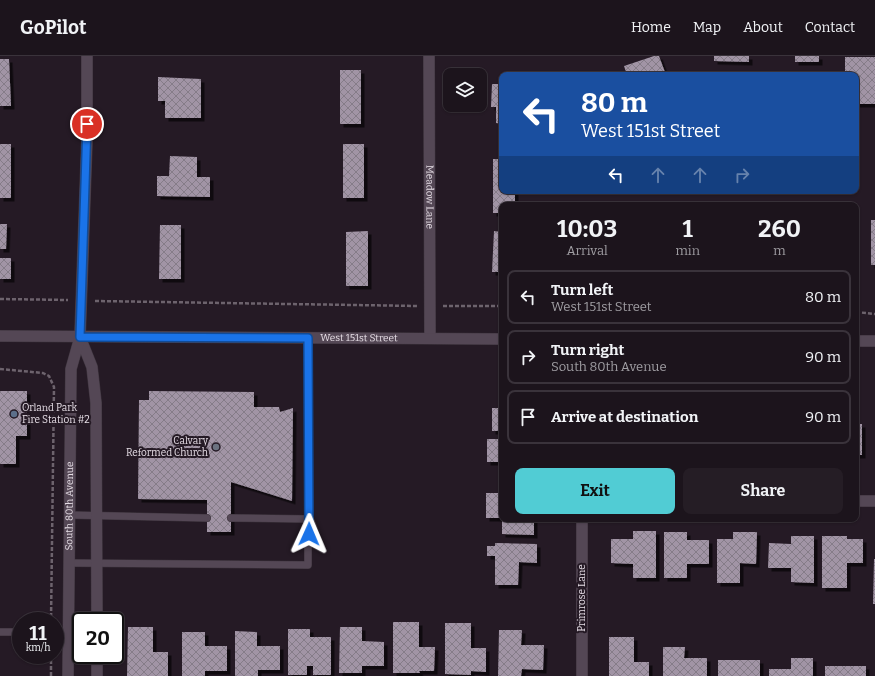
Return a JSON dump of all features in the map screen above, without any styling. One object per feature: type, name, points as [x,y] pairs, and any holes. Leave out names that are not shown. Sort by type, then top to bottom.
[{"type":"street","name":"South 80th Avenue","points":[[68,676],[71,369],[80,337],[87,138],[87,56]]},
{"type":"street","name":"Meadow Lane","points":[[429,56],[430,338]]},
{"type":"street","name":"West 151st Street","points":[[0,336],[499,339]]},
{"type":"street","name":"South 80th Avenue","points":[[80,337],[92,367],[96,403],[97,612]]},
{"type":"street","points":[[859,341],[875,341]]},
{"type":"street","points":[[859,501],[875,501]]},
{"type":"street","name":"Primrose Lane","points":[[582,522],[582,676]]},
{"type":"street","points":[[96,676],[97,664]]},
{"type":"lane","points":[[69,563],[308,565],[308,338]]},
{"type":"lane","points":[[70,515],[207,518]]},
{"type":"lane","points":[[231,518],[309,519]]},
{"type":"lane","points":[[0,632],[12,632]]},
{"type":"lane","points":[[64,632],[69,632]]},
{"type":"path","points":[[0,299],[54,299]]},
{"type":"path","points":[[108,302],[499,306]]},
{"type":"path","points":[[859,312],[875,314]]},
{"type":"path","points":[[0,369],[43,373],[49,376],[54,388],[51,612]]},
{"type":"path","points":[[50,676],[51,664]]},
{"type":"building","points":[[654,56],[659,56],[665,72],[626,72],[624,66]]},
{"type":"building","points":[[714,56],[749,56],[749,62],[714,61]]},
{"type":"building","points":[[795,56],[819,56],[819,62],[795,62]]},
{"type":"building","points":[[845,57],[875,57],[875,104],[859,104],[859,72],[845,72]]},
{"type":"building","points":[[0,59],[9,59],[11,106],[0,106]]},
{"type":"building","points":[[340,70],[361,70],[361,124],[340,124]]},
{"type":"building","points":[[158,77],[201,79],[201,118],[165,118],[165,101],[158,101]]},
{"type":"building","points":[[492,84],[499,84],[499,124],[496,123],[496,107],[491,107]]},
{"type":"building","points":[[0,144],[11,144],[11,198],[0,198]]},
{"type":"building","points":[[343,144],[364,144],[364,198],[343,198]]},
{"type":"building","points":[[170,156],[197,157],[197,177],[210,177],[210,197],[157,196],[157,176],[169,176]]},
{"type":"building","points":[[493,159],[499,159],[499,194],[515,194],[515,202],[499,202],[499,213],[493,213]]},
{"type":"building","points":[[871,220],[875,220],[875,265],[871,265]]},
{"type":"building","points":[[0,224],[7,224],[6,249],[0,249]]},
{"type":"building","points":[[160,225],[181,225],[181,279],[159,279]]},
{"type":"building","points":[[368,231],[368,286],[346,286],[346,232]]},
{"type":"building","points":[[494,231],[499,232],[499,272],[492,272]]},
{"type":"building","points":[[0,258],[11,258],[11,279],[0,279]]},
{"type":"building","name":"Orland Park Fire Station #2","points":[[0,391],[27,391],[27,436],[16,436],[16,464],[0,464]]},
{"type":"building","name":"Calvary Reformed Church","points":[[149,391],[254,392],[254,407],[279,407],[280,412],[293,408],[292,501],[231,482],[231,532],[207,532],[207,500],[138,499],[139,400],[149,400]]},
{"type":"building","points":[[492,408],[499,408],[499,431],[492,431]]},
{"type":"building","points":[[859,424],[862,424],[862,455],[859,455]]},
{"type":"building","points":[[487,439],[499,439],[499,462],[487,462]]},
{"type":"building","points":[[486,493],[499,493],[499,518],[486,518]]},
{"type":"building","points":[[502,522],[534,522],[534,535],[502,534]]},
{"type":"building","points":[[633,531],[656,531],[656,578],[633,578],[633,564],[611,563],[611,539],[633,539]]},
{"type":"building","points":[[664,532],[687,532],[687,540],[709,540],[709,564],[687,564],[687,578],[664,578]]},
{"type":"building","points":[[733,532],[757,532],[756,564],[740,563],[740,583],[717,583],[717,539],[733,539]]},
{"type":"building","points":[[791,536],[814,536],[814,583],[791,582],[791,568],[768,568],[769,543],[791,544]]},
{"type":"building","points":[[822,536],[847,536],[847,539],[863,539],[863,563],[847,563],[847,588],[822,588]]},
{"type":"building","points":[[495,543],[537,544],[537,563],[519,562],[518,585],[495,585],[495,556],[487,556],[487,546],[495,546]]},
{"type":"building","points":[[874,559],[875,604],[873,604]]},
{"type":"building","points":[[393,622],[419,622],[419,647],[435,647],[434,671],[419,671],[420,673],[393,673]]},
{"type":"building","points":[[445,623],[471,623],[471,648],[486,648],[486,672],[471,671],[471,675],[445,674]]},
{"type":"building","points":[[128,627],[153,627],[153,652],[168,652],[168,676],[127,676]]},
{"type":"building","points":[[340,627],[362,627],[362,641],[384,642],[384,666],[362,666],[362,673],[339,673]]},
{"type":"building","points":[[288,629],[310,629],[310,637],[331,637],[331,675],[313,675],[313,666],[307,666],[307,675],[288,675]]},
{"type":"building","points":[[499,630],[522,630],[521,645],[544,645],[543,670],[522,669],[521,676],[498,676]]},
{"type":"building","points":[[235,631],[257,632],[257,646],[280,646],[280,670],[258,670],[258,676],[235,676]]},
{"type":"building","points":[[182,632],[205,632],[205,646],[227,646],[227,671],[205,671],[205,676],[182,676]]},
{"type":"building","points":[[609,637],[634,637],[634,662],[649,662],[649,676],[609,676]]},
{"type":"building","points":[[663,647],[685,647],[684,658],[707,658],[707,676],[663,676]]},
{"type":"building","points":[[791,658],[813,658],[813,676],[769,676],[769,669],[791,669]]},
{"type":"building","points":[[718,660],[760,660],[760,676],[718,676]]},
{"type":"building","points":[[825,666],[866,666],[866,676],[825,676]]},
{"type":"place","name":"Orland Park Fire Station #2","points":[[14,414]]},
{"type":"place","name":"Calvary Reformed Church","points":[[216,447]]},
{"type":"route","points":[[87,124],[80,337],[308,338],[309,534]]}]
